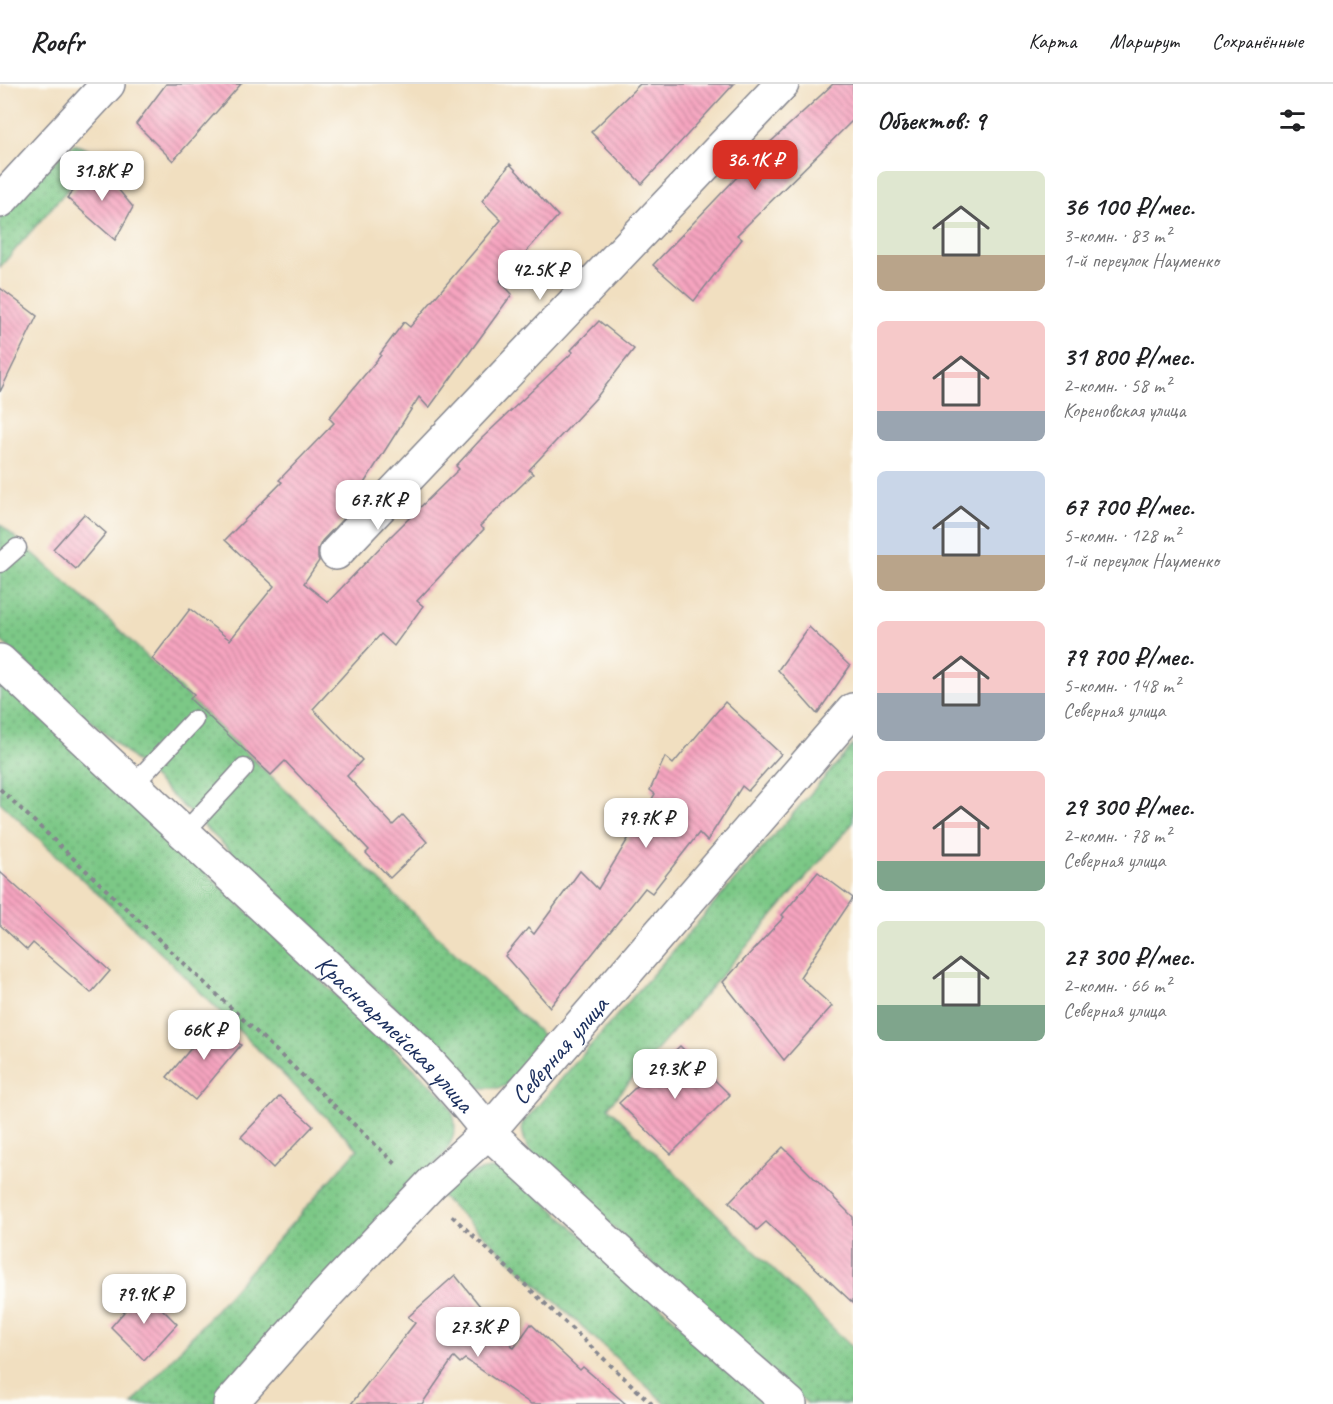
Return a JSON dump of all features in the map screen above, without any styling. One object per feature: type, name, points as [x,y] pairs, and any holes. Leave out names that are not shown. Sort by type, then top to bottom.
[{"type":"street","points":[[0,201],[108,84]]},
{"type":"street","points":[[336,553],[782,84]]},
{"type":"street","name":"Красноармейская улица","points":[[0,661],[418,1051],[462,1099],[488,1132],[681,1309],[790,1404]]},
{"type":"street","name":"Северная улица","points":[[230,1404],[326,1295],[425,1191],[488,1132],[853,710]]},
{"type":"lane","points":[[0,563],[17,548]]},
{"type":"lane","points":[[133,785],[194,720]]},
{"type":"lane","points":[[184,833],[244,768]]},
{"type":"path","points":[[0,789],[652,1404]]},
{"type":"green space","points":[[74,144],[87,149],[96,157],[0,267],[0,211]]},
{"type":"green space","points":[[0,524],[112,623],[550,1042],[508,1085],[498,1088],[480,1088],[130,756],[0,640]]},
{"type":"green space","points":[[0,678],[446,1099],[453,1113],[455,1126],[453,1138],[446,1152],[216,1404],[132,1404],[358,1149],[167,959],[0,802]]},
{"type":"green space","points":[[853,745],[853,823],[608,1107],[853,1348],[853,1404],[808,1404],[532,1154],[524,1140],[522,1124]]},
{"type":"green space","points":[[490,1169],[515,1175],[768,1404],[666,1404],[440,1195],[463,1177]]},
{"type":"building","points":[[166,84],[241,84],[173,161],[136,124]]},
{"type":"building","points":[[640,84],[734,84],[642,184],[591,132]]},
{"type":"building","points":[[833,84],[853,84],[853,120],[737,235],[742,239],[694,301],[653,265],[737,177],[735,175]]},
{"type":"building","points":[[97,164],[133,207],[115,240],[67,198]]},
{"type":"building","points":[[510,164],[558,216],[500,281],[512,294],[429,408],[419,397],[354,499],[358,503],[322,541],[318,549],[319,561],[304,583],[328,602],[459,469],[456,466],[481,439],[573,352],[571,350],[599,321],[634,349],[596,398],[529,470],[533,474],[480,526],[484,529],[417,601],[423,606],[394,646],[381,634],[313,709],[362,760],[347,776],[393,825],[403,815],[427,842],[390,878],[366,853],[369,850],[285,761],[271,775],[190,699],[194,694],[152,659],[190,609],[230,640],[274,586],[225,540],[282,482],[279,480],[334,423],[329,418],[381,355],[404,322],[410,327],[501,220],[482,201]]},
{"type":"building","points":[[0,288],[37,316],[0,392]]},
{"type":"building","points":[[84,514],[106,533],[76,569],[53,549]]},
{"type":"building","points":[[809,627],[850,666],[817,714],[778,670]]},
{"type":"building","points":[[725,702],[781,754],[748,791],[742,786],[707,841],[699,833],[652,893],[645,888],[550,1007],[505,956],[528,928],[534,934],[580,871],[598,889],[655,794],[650,790],[665,757],[673,764]]},
{"type":"building","points":[[0,872],[110,971],[91,993],[33,943],[27,950],[0,925]]},
{"type":"building","points":[[818,872],[853,898],[800,977],[832,1006],[784,1060],[723,982],[784,917],[782,915]]},
{"type":"building","points":[[213,1022],[241,1045],[195,1100],[167,1077]]},
{"type":"building","points":[[680,1046],[730,1095],[671,1154],[619,1103]]},
{"type":"building","points":[[280,1096],[313,1126],[273,1168],[241,1137]]},
{"type":"building","points":[[783,1147],[853,1217],[853,1303],[766,1222],[757,1230],[729,1202]]},
{"type":"building","points":[[455,1275],[514,1348],[531,1324],[580,1370],[583,1367],[626,1404],[531,1404],[465,1359],[460,1363],[454,1357],[422,1404],[351,1404],[415,1323],[408,1317]]},
{"type":"building","points":[[143,1290],[177,1324],[144,1360],[111,1327]]}]
